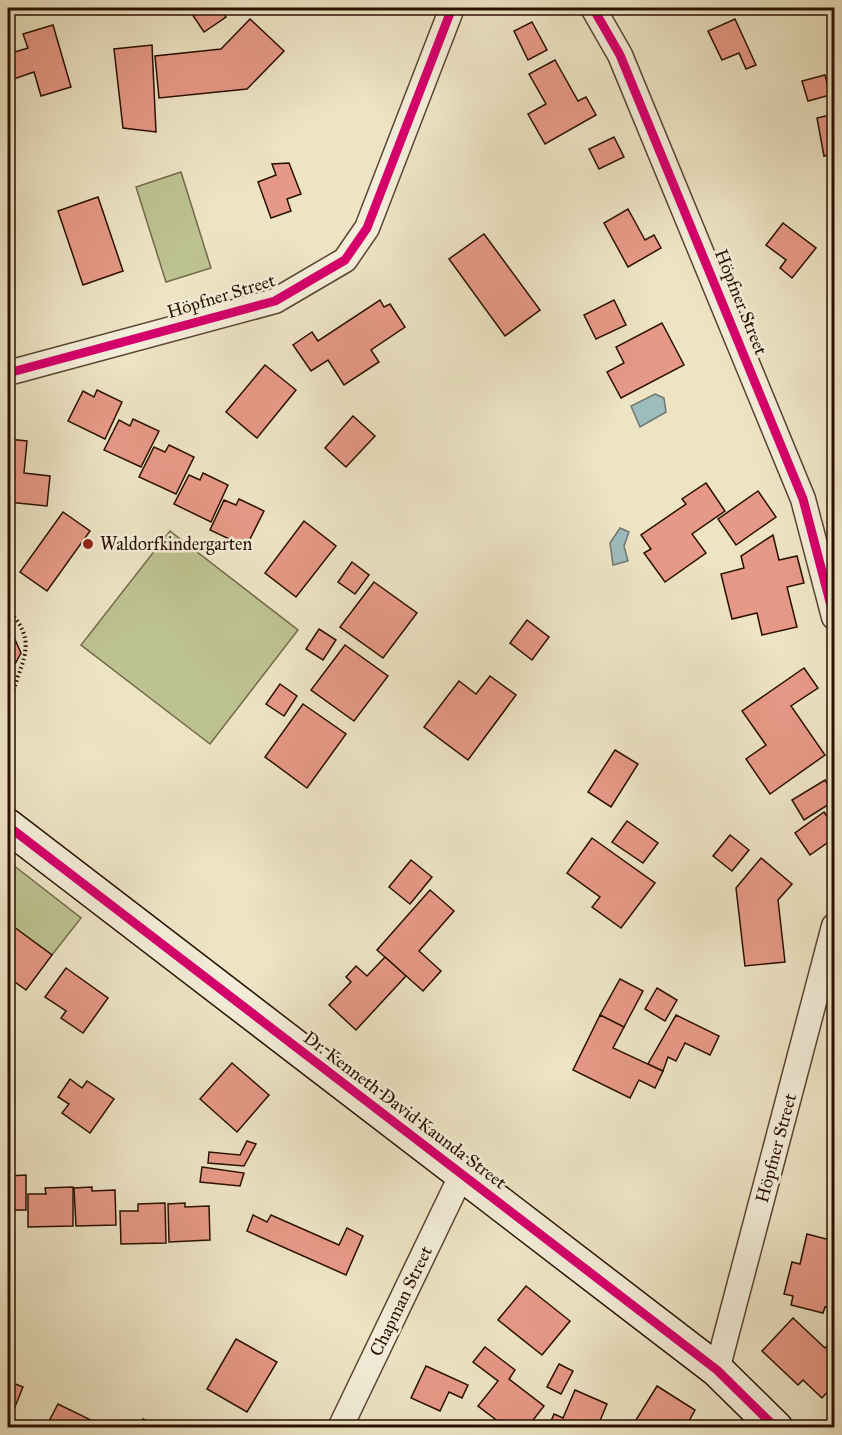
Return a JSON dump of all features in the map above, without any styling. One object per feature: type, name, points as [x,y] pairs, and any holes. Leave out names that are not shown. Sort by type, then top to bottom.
[{"type":"street","name":"Höpfner Street","points":[[8,373],[275,301],[345,260],[366,228],[452,8]]},
{"type":"street","name":"Höpfner Street","points":[[593,8],[620,55],[803,499],[834,617]]},
{"type":"street","name":"Dr. Kenneth David Kaunda Street","points":[[8,826],[717,1370],[776,1428]]},
{"type":"street","name":"Höpfner Street","points":[[717,1370],[834,926]]},
{"type":"street","name":"Chapman Street","points":[[340,1428],[462,1174]]},
{"type":"path","points":[[8,610],[20,625],[27,649],[14,693],[8,702]]},
{"type":"green space","points":[[181,172],[211,268],[166,282],[136,187]]},
{"type":"green space","points":[[170,531],[298,630],[210,744],[81,645]]},
{"type":"green space","points":[[8,861],[81,918],[52,955],[8,923]]},
{"type":"water","points":[[655,394],[664,398],[666,412],[640,427],[631,406]]},
{"type":"water","points":[[620,528],[629,532],[624,546],[628,561],[613,565],[610,543]]},
{"type":"building","points":[[188,8],[219,8],[226,17],[204,32]]},
{"type":"building","points":[[250,19],[284,51],[247,89],[159,98],[155,56],[221,49]]},
{"type":"building","points":[[735,19],[756,65],[746,69],[739,53],[722,60],[708,31]]},
{"type":"building","points":[[532,22],[547,50],[528,60],[514,31]]},
{"type":"building","points":[[53,25],[71,87],[41,96],[34,72],[8,81],[8,54],[28,48],[23,34]]},
{"type":"building","points":[[152,45],[156,132],[123,128],[114,49]]},
{"type":"building","points":[[555,60],[578,101],[586,97],[596,115],[545,144],[528,114],[546,104],[529,74]]},
{"type":"building","points":[[825,75],[830,95],[808,101],[802,81]]},
{"type":"building","points":[[834,114],[834,154],[824,156],[817,118]]},
{"type":"building","points":[[614,137],[624,157],[599,169],[589,149]]},
{"type":"building","points":[[289,163],[301,194],[287,199],[291,211],[271,218],[258,182],[276,175],[272,164]]},
{"type":"building","points":[[98,197],[123,271],[83,285],[58,211]]},
{"type":"building","points":[[628,209],[645,240],[654,235],[661,248],[628,267],[604,223]]},
{"type":"building","points":[[783,223],[816,248],[792,278],[780,268],[786,260],[766,245]]},
{"type":"building","points":[[484,234],[540,310],[505,336],[449,259]]},
{"type":"building","points":[[380,300],[384,307],[390,304],[405,327],[371,350],[379,362],[344,385],[328,360],[311,371],[293,345],[312,332],[318,341]]},
{"type":"building","points":[[614,300],[626,325],[596,339],[584,315]]},
{"type":"building","points":[[662,323],[684,365],[621,398],[607,372],[624,363],[616,347]]},
{"type":"building","points":[[265,365],[296,390],[257,438],[226,412]]},
{"type":"building","points":[[97,390],[122,402],[105,439],[68,421],[83,391],[94,397]]},
{"type":"building","points":[[353,416],[375,436],[346,467],[325,448]]},
{"type":"building","points":[[133,419],[159,431],[141,467],[104,450],[119,420],[130,426]]},
{"type":"building","points":[[8,439],[27,441],[24,473],[50,476],[47,506],[8,502]]},
{"type":"building","points":[[169,445],[194,457],[176,494],[139,477],[154,447],[165,452]]},
{"type":"building","points":[[203,473],[228,485],[211,522],[174,504],[189,475],[200,480]]},
{"type":"building","points":[[706,483],[725,511],[692,534],[706,553],[665,582],[644,553],[651,549],[641,535],[686,504],[682,499]]},
{"type":"building","points":[[758,491],[776,517],[736,545],[718,519]]},
{"type":"building","points":[[239,499],[264,511],[246,547],[210,530],[224,500],[236,505]]},
{"type":"building","points":[[63,512],[90,531],[47,591],[20,572]]},
{"type":"building","points":[[304,521],[336,546],[296,597],[265,573]]},
{"type":"building","points":[[773,535],[779,560],[797,556],[804,583],[787,587],[797,627],[762,635],[757,613],[732,619],[721,574],[744,568],[741,556]]},
{"type":"building","points":[[352,562],[369,575],[355,594],[338,582]]},
{"type":"building","points":[[374,582],[417,613],[383,658],[340,627]]},
{"type":"building","points":[[527,620],[549,637],[532,660],[510,643]]},
{"type":"building","points":[[8,624],[21,653],[8,677]]},
{"type":"building","points":[[319,629],[336,640],[323,660],[306,649]]},
{"type":"building","points":[[345,645],[388,676],[354,721],[311,690]]},
{"type":"building","points":[[804,668],[818,688],[791,706],[825,755],[770,794],[746,759],[766,745],[742,711]]},
{"type":"building","points":[[490,676],[516,695],[468,760],[424,727],[459,681],[476,694]]},
{"type":"building","points":[[8,678],[11,685],[8,699]]},
{"type":"building","points":[[280,684],[297,696],[284,716],[266,704]]},
{"type":"building","points":[[303,704],[346,734],[307,788],[265,757]]},
{"type":"building","points":[[615,750],[638,764],[611,807],[588,792]]},
{"type":"building","points":[[825,780],[834,795],[834,801],[804,820],[792,800]]},
{"type":"building","points":[[824,812],[834,827],[834,838],[810,855],[795,833]]},
{"type":"building","points":[[627,821],[658,843],[643,863],[612,842]]},
{"type":"building","points":[[730,835],[749,850],[732,871],[713,856]]},
{"type":"building","points":[[592,838],[655,883],[621,928],[592,907],[600,897],[567,873]]},
{"type":"building","points":[[761,858],[792,884],[778,900],[785,962],[745,966],[736,888]]},
{"type":"building","points":[[411,860],[432,877],[410,904],[389,887]]},
{"type":"building","points":[[430,890],[454,911],[419,951],[441,971],[423,991],[377,950]]},
{"type":"building","points":[[10,924],[52,955],[26,990],[8,977],[8,928]]},
{"type":"building","points":[[385,957],[406,976],[356,1030],[329,1005],[351,982],[346,977],[356,966],[367,976]]},
{"type":"building","points":[[66,968],[108,998],[83,1033],[61,1018],[66,1011],[45,997]]},
{"type":"building","points":[[620,979],[643,991],[624,1027],[600,1015]]},
{"type":"building","points":[[657,988],[677,1000],[665,1021],[645,1009]]},
{"type":"building","points":[[600,1015],[624,1027],[613,1048],[663,1071],[655,1088],[639,1080],[630,1098],[573,1070]]},
{"type":"building","points":[[676,1015],[719,1036],[710,1055],[685,1043],[676,1061],[668,1057],[663,1071],[648,1064]]},
{"type":"building","points":[[232,1063],[269,1095],[237,1132],[200,1099]]},
{"type":"building","points":[[70,1079],[82,1088],[87,1081],[114,1099],[90,1133],[62,1113],[69,1104],[58,1097]]},
{"type":"building","points":[[247,1141],[256,1144],[244,1166],[208,1163],[209,1152],[240,1155]]},
{"type":"building","points":[[202,1167],[244,1173],[240,1186],[200,1182]]},
{"type":"building","points":[[26,1175],[26,1210],[8,1210],[8,1176]]},
{"type":"building","points":[[73,1187],[73,1226],[28,1227],[28,1194],[46,1194],[45,1188]]},
{"type":"building","points":[[92,1187],[92,1191],[115,1190],[116,1225],[76,1226],[74,1188]]},
{"type":"building","points":[[165,1203],[166,1243],[121,1244],[120,1211],[138,1211],[138,1204]]},
{"type":"building","points":[[185,1203],[185,1207],[209,1206],[210,1240],[169,1242],[168,1204]]},
{"type":"building","points":[[253,1215],[267,1222],[271,1215],[339,1245],[347,1228],[363,1236],[346,1275],[247,1231]]},
{"type":"building","points":[[807,1234],[834,1241],[834,1309],[825,1307],[823,1313],[791,1305],[793,1296],[784,1294],[792,1262],[800,1264]]},
{"type":"building","points":[[526,1286],[570,1321],[542,1355],[498,1320]]},
{"type":"building","points":[[793,1318],[825,1348],[829,1344],[834,1349],[834,1385],[822,1398],[803,1380],[798,1385],[762,1351]]},
{"type":"building","points":[[236,1339],[277,1362],[247,1412],[207,1389]]},
{"type":"building","points":[[485,1347],[515,1370],[509,1379],[544,1406],[527,1428],[507,1428],[478,1406],[498,1381],[473,1362]]},
{"type":"building","points":[[559,1364],[573,1371],[561,1394],[547,1387]]},
{"type":"building","points":[[426,1366],[468,1385],[462,1398],[449,1392],[440,1411],[411,1398]]},
{"type":"building","points":[[8,1381],[23,1387],[8,1424]]},
{"type":"building","points":[[657,1386],[695,1410],[685,1428],[631,1428]]},
{"type":"building","points":[[575,1390],[607,1404],[597,1428],[548,1428],[554,1414],[563,1418]]},
{"type":"building","points":[[58,1404],[97,1423],[95,1428],[57,1428],[48,1423]]},
{"type":"building","points":[[143,1419],[161,1428],[138,1428]]},
{"type":"cycle path","points":[[8,373],[275,301],[345,260],[367,228],[452,8]]},
{"type":"cycle path","points":[[593,8],[620,55],[803,499],[834,617]]},
{"type":"cycle path","points":[[8,826],[717,1370],[776,1428]]},
{"type":"place","name":"Waldorfkindergarten","points":[[88,544]]}]
